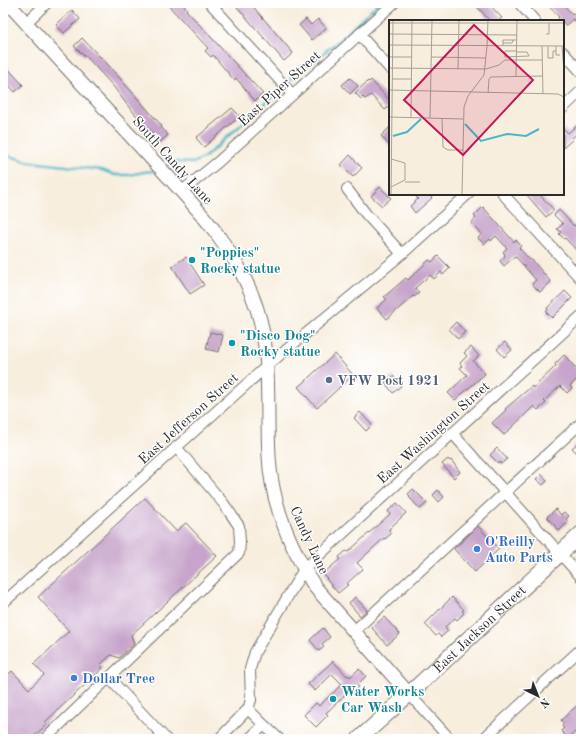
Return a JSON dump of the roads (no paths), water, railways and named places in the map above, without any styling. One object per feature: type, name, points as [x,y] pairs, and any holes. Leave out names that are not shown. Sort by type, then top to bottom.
[{"type":"highway","name":"East Jackson Street","points":[[358,739],[409,694],[581,534]]},
{"type":"main road","name":"South Candy Lane","points":[[8,3],[181,192],[223,242],[240,270],[258,314],[264,335],[268,365]]},
{"type":"main road","name":"Candy Lane","points":[[268,365],[269,457],[271,479],[280,519],[304,569],[322,596],[409,694]]},
{"type":"street","points":[[26,22],[47,3]]},
{"type":"street","points":[[210,3],[292,94]]},
{"type":"street","name":"East Piper Street","points":[[181,192],[218,162],[394,3]]},
{"type":"street","points":[[519,3],[534,20]]},
{"type":"street","points":[[359,34],[389,68]]},
{"type":"street","points":[[564,53],[581,72]]},
{"type":"street","points":[[564,107],[581,92]]},
{"type":"street","points":[[347,189],[366,214],[402,254]]},
{"type":"street","name":"East Jefferson Street","points":[[3,603],[268,365],[402,254],[467,195]]},
{"type":"street","points":[[504,195],[581,279]]},
{"type":"street","name":"East Washington Street","points":[[248,709],[251,700],[250,669],[255,652],[304,569],[581,316]]},
{"type":"street","points":[[354,631],[581,423]]},
{"type":"street","points":[[452,433],[581,577]]},
{"type":"street","points":[[45,739],[238,553],[240,542],[239,526],[224,504],[176,447]]},
{"type":"street","points":[[483,739],[581,649]]},
{"type":"street","points":[[109,678],[166,739]]},
{"type":"street","points":[[409,694],[450,739]]},
{"type":"street","points":[[220,739],[248,709],[279,739]]},
{"type":"street","points":[[249,739],[264,725]]},
{"type":"street","points":[[256,739],[262,734],[266,734],[272,739]]},
{"type":"waterway","points":[[290,80],[336,43],[379,3]]},
{"type":"waterway","points":[[167,166],[175,162],[193,163],[205,157],[280,90]]},
{"type":"waterway","points":[[3,154],[30,162],[102,170],[115,175],[129,175],[154,171]]},
{"type":"place","name":"\"Poppies\" Rocky statue","points":[[192,260]]},
{"type":"place","name":"\"Disco Dog\" Rocky statue","points":[[232,343]]},
{"type":"place","name":"VFW Post 1921","points":[[329,380]]},
{"type":"place","name":"O'Reilly Auto Parts","points":[[477,549]]},
{"type":"place","name":"Dollar Tree","points":[[74,678]]},
{"type":"place","name":"Water Works Car Wash","points":[[333,699]]}]
